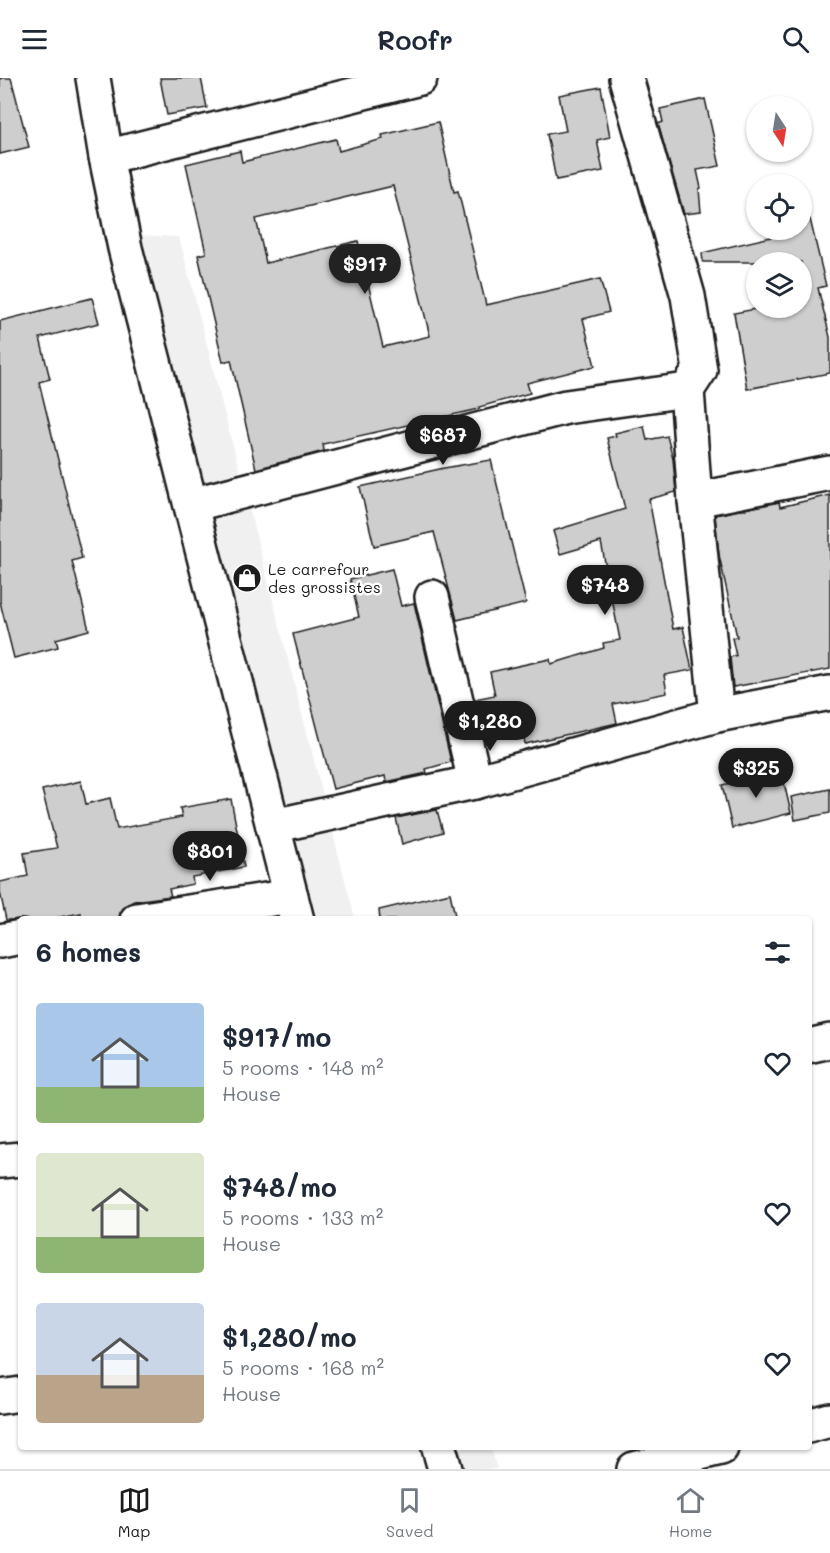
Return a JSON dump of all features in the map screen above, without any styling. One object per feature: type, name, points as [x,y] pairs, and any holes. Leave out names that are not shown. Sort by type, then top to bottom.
[{"type":"street","points":[[93,78],[105,157],[125,248],[294,908],[189,916]]},
{"type":"street","points":[[105,157],[338,88],[420,78]]},
{"type":"street","points":[[626,78],[688,296],[700,370],[687,390],[695,500],[717,715]]},
{"type":"street","points":[[191,505],[566,407],[687,390]]},
{"type":"street","points":[[695,500],[830,472]]},
{"type":"street","points":[[432,597],[475,782]]},
{"type":"street","points":[[273,826],[475,782],[717,715],[830,693]]},
{"type":"street","points":[[0,941],[18,938]]},
{"type":"street","points":[[812,1045],[830,1041]]},
{"type":"street","points":[[0,1161],[18,1159]]},
{"type":"street","points":[[0,1397],[18,1394]]},
{"type":"street","points":[[812,1425],[830,1420]]},
{"type":"street","points":[[440,1450],[445,1469]]},
{"type":"street","points":[[634,1469],[713,1450]]},
{"type":"shaded area","name":"Le carrefour des grossistes","points":[[137,235],[179,237],[354,916],[316,916]]},
{"type":"shaded area","points":[[457,1450],[492,1450],[497,1469],[462,1469]]},
{"type":"building","points":[[0,78],[11,78],[29,147],[0,154]]},
{"type":"building","points":[[160,78],[201,78],[207,108],[167,115]]},
{"type":"building","points":[[601,87],[610,137],[597,140],[603,171],[556,180],[547,134],[566,131],[559,95]]},
{"type":"building","points":[[705,99],[720,166],[697,170],[701,188],[699,189],[701,212],[684,214],[658,124],[663,122],[660,109]]},
{"type":"building","points":[[438,122],[454,192],[458,191],[486,305],[600,279],[609,312],[583,319],[595,366],[527,383],[530,393],[479,407],[479,409],[323,444],[324,451],[256,469],[231,360],[223,362],[198,255],[206,253],[186,164],[240,151],[242,162],[336,139],[339,151],[383,139],[382,135]],"holes":[[[393,186],[430,336],[383,347],[358,241],[266,263],[256,219]]]},
{"type":"building","points":[[812,227],[826,286],[818,288],[830,337],[830,373],[747,389],[734,313],[746,311],[746,318],[812,318],[812,252],[746,252],[746,262],[703,262],[702,253],[758,240],[812,240]]},
{"type":"building","points":[[92,298],[99,323],[40,338],[50,379],[39,382],[82,558],[72,561],[89,630],[56,639],[58,647],[14,658],[0,602],[0,321]]},
{"type":"building","points":[[644,426],[647,440],[667,436],[673,459],[676,492],[649,499],[673,629],[683,627],[692,670],[664,675],[667,693],[613,704],[617,723],[525,744],[523,731],[484,739],[475,699],[495,695],[490,672],[550,659],[551,664],[604,648],[603,643],[620,640],[601,542],[560,554],[553,531],[625,509],[607,438],[616,436],[615,433]]},
{"type":"building","points":[[491,460],[526,603],[457,620],[434,532],[374,546],[360,487]]},
{"type":"building","points":[[830,495],[830,669],[733,687],[730,657],[736,656],[732,638],[737,637],[719,555],[715,515],[779,502],[780,507]]},
{"type":"building","points":[[392,569],[401,606],[414,603],[451,762],[426,769],[427,773],[386,782],[385,776],[333,789],[293,634],[359,617],[350,579]]},
{"type":"building","points":[[781,770],[791,813],[732,828],[722,785]]},
{"type":"building","points":[[81,781],[86,804],[110,798],[117,829],[182,817],[180,808],[231,799],[244,867],[192,877],[193,884],[169,889],[171,896],[134,901],[126,905],[120,916],[81,916],[81,913],[66,916],[18,916],[18,920],[6,920],[0,882],[28,876],[24,853],[57,848],[42,790]]},
{"type":"building","points":[[830,789],[830,813],[795,820],[791,797]]},
{"type":"building","points":[[437,810],[443,832],[402,844],[396,818]]},
{"type":"building","points":[[450,893],[455,916],[380,916],[379,910]]},
{"type":"place","name":"Le carrefour des grossistes","points":[[247,578]]}]
